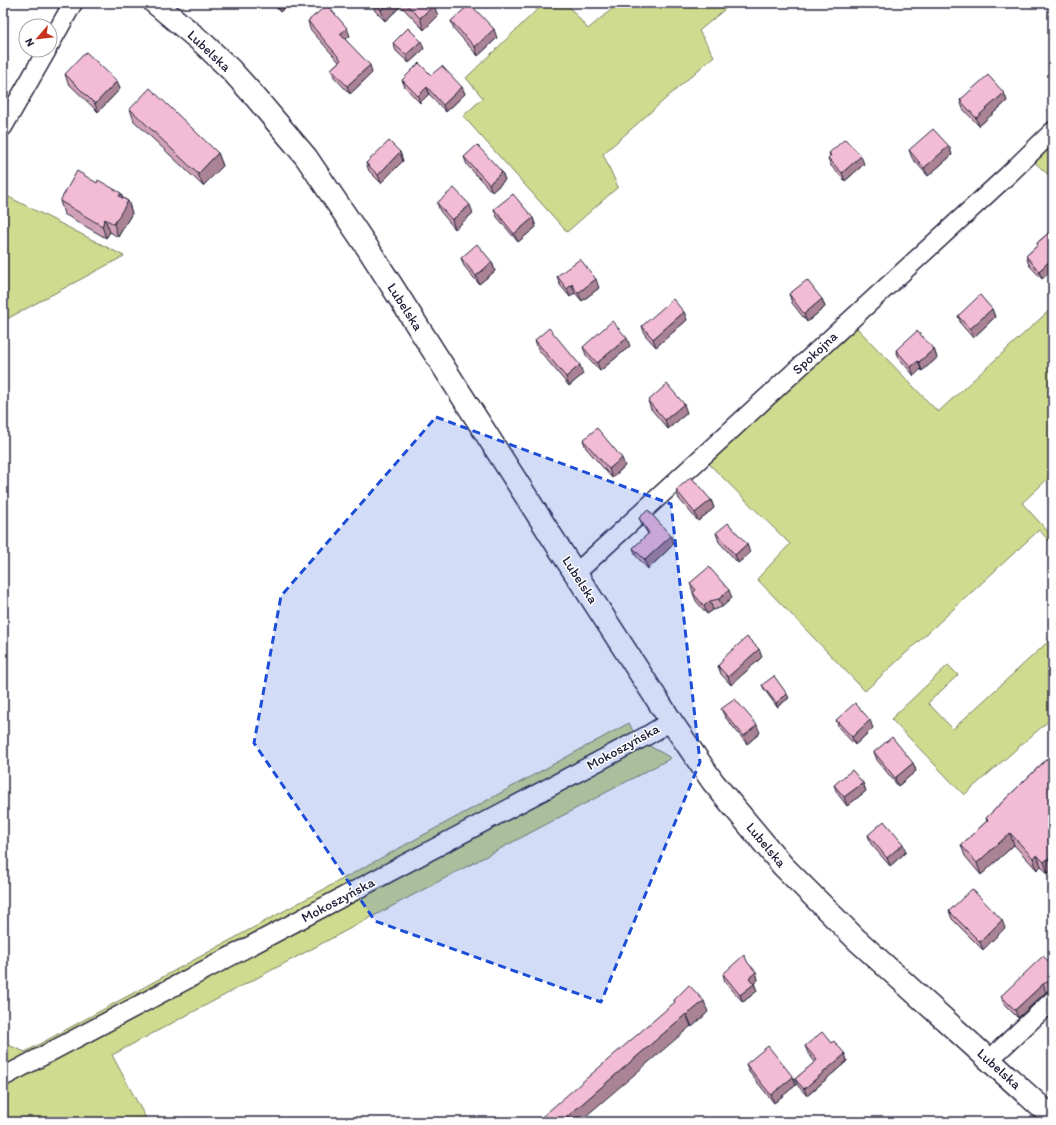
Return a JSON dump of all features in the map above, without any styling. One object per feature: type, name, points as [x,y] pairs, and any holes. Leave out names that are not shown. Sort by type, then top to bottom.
[{"type":"main road","name":"Lubelska","points":[[155,3],[204,44],[231,70],[306,156],[369,250],[671,721],[713,782],[783,866],[858,940],[1053,1118]]},
{"type":"street","points":[[58,30],[73,3]]},
{"type":"street","points":[[3,127],[42,58]]},
{"type":"street","name":"Spokojna","points":[[576,573],[1008,175],[1053,131]]},
{"type":"street","name":"Mokoszyńska","points":[[3,1077],[648,735],[671,721]]},
{"type":"street","points":[[989,1060],[1053,1000]]},
{"type":"highlighted area","points":[[436,417],[671,504],[700,762],[601,1002],[375,921],[254,743],[281,596]]},
{"type":"green space","points":[[542,3],[566,3],[588,29],[619,3],[732,3],[699,31],[714,56],[603,154],[618,187],[567,232],[463,116],[483,98],[466,78],[543,4]]},
{"type":"green space","points":[[1053,137],[1053,179],[1031,159]]},
{"type":"green space","points":[[3,194],[124,256],[3,321]]},
{"type":"green space","points":[[1053,307],[1053,474],[1022,503],[1053,537],[1053,545],[1039,530],[865,691],[757,579],[790,544],[707,462],[857,328],[938,412]]},
{"type":"green space","points":[[1053,637],[1053,717],[964,795],[891,719],[948,665],[958,675],[928,703],[953,729]]},
{"type":"green space","points":[[629,723],[637,739],[671,758],[112,1055],[148,1122],[3,1122],[3,1043],[25,1052]]},
{"type":"building","points":[[375,3],[389,3],[381,10]]},
{"type":"building","points":[[405,3],[432,3],[434,5],[420,18]]},
{"type":"building","points":[[470,4],[494,29],[475,47],[451,21]]},
{"type":"building","points":[[327,5],[347,28],[340,34],[370,65],[347,86],[331,69],[341,60],[308,21]]},
{"type":"building","points":[[408,28],[421,41],[406,55],[393,43]]},
{"type":"building","points":[[86,52],[117,81],[95,104],[65,74]]},
{"type":"building","points":[[419,63],[431,75],[442,66],[462,87],[443,105],[427,87],[418,96],[402,80]]},
{"type":"building","points":[[988,75],[1004,93],[976,118],[960,100]]},
{"type":"building","points":[[150,88],[218,153],[198,174],[130,109]]},
{"type":"building","points":[[933,129],[949,146],[924,168],[909,150]]},
{"type":"building","points":[[845,139],[861,156],[842,173],[828,158],[831,155],[829,153]]},
{"type":"building","points":[[389,141],[400,152],[378,175],[366,163]]},
{"type":"building","points":[[477,145],[502,172],[489,184],[464,157]]},
{"type":"building","points":[[77,171],[97,183],[98,180],[121,193],[119,196],[128,201],[114,224],[105,219],[102,226],[60,201]]},
{"type":"building","points":[[454,188],[470,205],[452,220],[437,203]]},
{"type":"building","points":[[513,194],[533,218],[514,234],[494,209]]},
{"type":"building","points":[[1053,229],[1053,260],[1052,259],[1039,271],[1026,256],[1038,245],[1037,243]]},
{"type":"building","points":[[477,244],[492,262],[476,276],[461,258]]},
{"type":"building","points":[[580,259],[596,279],[578,293],[572,284],[567,289],[557,276]]},
{"type":"building","points":[[807,280],[822,299],[804,314],[789,294]]},
{"type":"building","points":[[980,295],[992,309],[970,329],[958,316]]},
{"type":"building","points":[[673,299],[684,312],[653,339],[642,326]]},
{"type":"building","points":[[612,321],[627,338],[597,363],[583,347]]},
{"type":"building","points":[[549,328],[580,365],[566,377],[535,340]]},
{"type":"building","points":[[917,331],[934,349],[911,367],[896,350]]},
{"type":"building","points":[[667,384],[684,404],[665,420],[648,401]]},
{"type":"building","points":[[597,428],[622,458],[609,469],[583,440]]},
{"type":"building","points":[[691,477],[711,500],[695,513],[676,490]]},
{"type":"building","points":[[648,510],[671,536],[645,560],[633,548],[649,533],[639,518]]},
{"type":"building","points":[[728,523],[747,544],[735,555],[716,533]]},
{"type":"building","points":[[709,567],[729,590],[719,599],[710,601],[704,606],[693,593],[696,590],[690,583]]},
{"type":"building","points":[[747,637],[759,649],[728,677],[718,666],[723,660],[722,659]]},
{"type":"building","points":[[774,676],[787,694],[776,703],[762,685]]},
{"type":"building","points":[[735,699],[757,725],[744,736],[721,709]]},
{"type":"building","points":[[855,703],[870,720],[852,737],[836,720]]},
{"type":"building","points":[[892,737],[913,763],[895,778],[874,752]]},
{"type":"building","points":[[1053,753],[1053,854],[1044,862],[1037,855],[1033,858],[1010,833],[977,863],[961,845],[988,820],[986,818]]},
{"type":"building","points":[[852,770],[863,783],[844,797],[834,785]]},
{"type":"building","points":[[884,821],[903,844],[887,858],[868,835]]},
{"type":"building","points":[[972,889],[1002,920],[980,942],[949,911]]},
{"type":"building","points":[[744,955],[748,963],[756,972],[749,978],[754,984],[740,995],[723,974]]},
{"type":"building","points":[[1043,956],[1053,966],[1053,978],[1043,984],[1015,1010],[1001,996]]},
{"type":"building","points":[[689,985],[704,1001],[687,1015],[686,1014],[561,1122],[536,1122],[675,1002],[674,1000]]},
{"type":"building","points":[[822,1032],[831,1043],[834,1041],[845,1054],[804,1089],[795,1079],[817,1060],[805,1046]]},
{"type":"building","points":[[768,1046],[793,1077],[771,1095],[746,1064]]},
{"type":"building","points":[[916,1118],[921,1122],[913,1122]]}]
